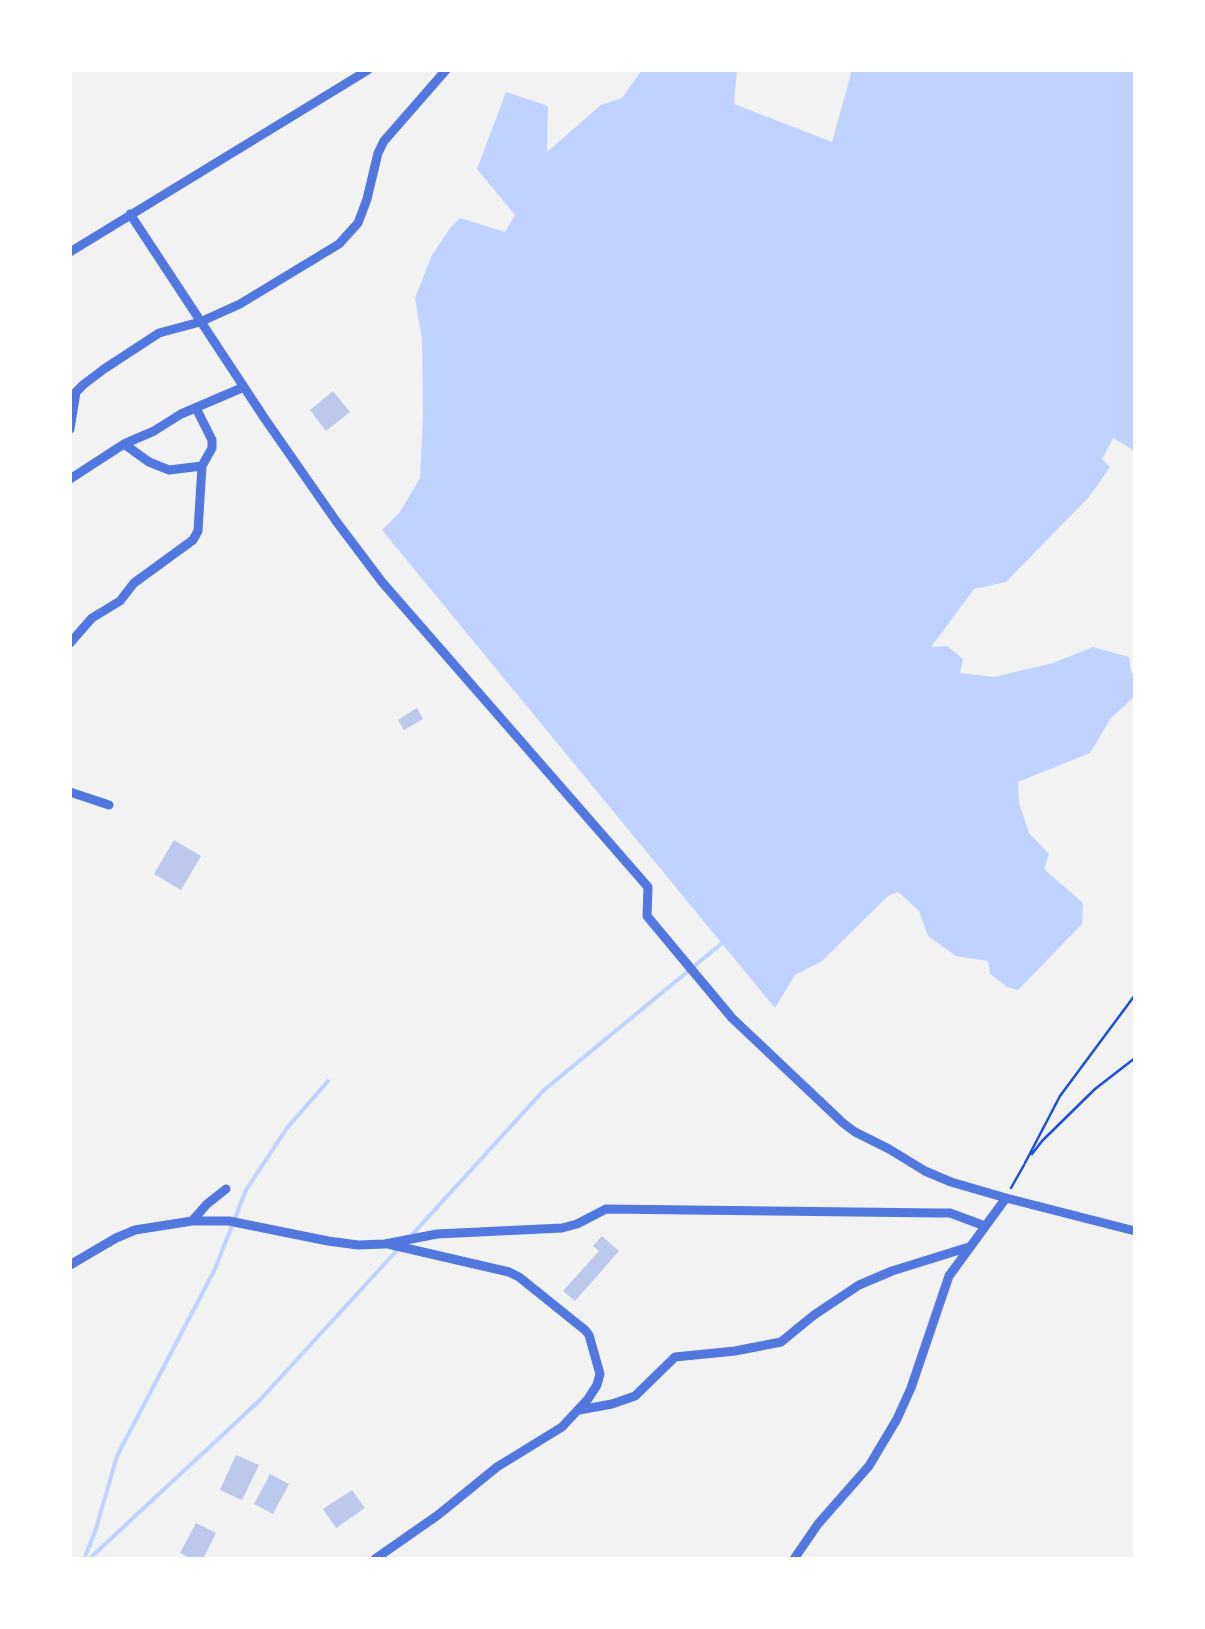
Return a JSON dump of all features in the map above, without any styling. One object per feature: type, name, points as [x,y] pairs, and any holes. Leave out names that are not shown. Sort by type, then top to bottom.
[{"type":"street","points":[[70,252],[368,70]]},
{"type":"street","points":[[70,430],[73,394],[82,384],[159,333],[200,322],[240,304],[340,244],[358,223],[384,141],[446,70]]},
{"type":"street","points":[[130,214],[336,521],[382,582],[648,887],[646,916],[732,1018],[832,1114],[855,1132],[932,1175],[1135,1231]]},
{"type":"street","points":[[70,479],[181,414],[244,388]]},
{"type":"street","points":[[70,643],[92,618],[120,601],[134,583],[194,540],[198,531],[202,466],[212,448],[196,408]]},
{"type":"street","points":[[124,444],[149,462],[169,470],[202,466]]},
{"type":"street","points":[[70,792],[109,805]]},
{"type":"street","points":[[192,1222],[226,1189]]},
{"type":"street","points":[[794,1559],[818,1524],[869,1466],[911,1388],[948,1276],[1006,1198]]},
{"type":"street","points":[[70,1265],[135,1230],[192,1222],[229,1221],[346,1244],[385,1244],[437,1234],[562,1228],[606,1209],[938,1213],[985,1226]]},
{"type":"street","points":[[376,1559],[496,1467],[562,1427],[598,1384],[600,1374],[589,1335],[519,1278],[509,1272],[385,1244]]},
{"type":"street","points":[[578,1410],[635,1396],[675,1357],[777,1344],[858,1285],[969,1246]]},
{"type":"path","points":[[1006,1198],[1060,1096],[1135,994]]},
{"type":"path","points":[[1025,1163],[1096,1088],[1135,1058]]},
{"type":"water","points":[[642,70],[737,70],[734,104],[832,142],[852,70],[1135,70],[1135,451],[1113,438],[1102,459],[1110,467],[1089,497],[1006,582],[974,589],[931,647],[947,646],[963,659],[960,673],[994,677],[1053,663],[1093,647],[1129,657],[1135,675],[1135,696],[1111,718],[1090,753],[1018,782],[1019,803],[1029,833],[1049,854],[1044,869],[1083,903],[1082,924],[1018,990],[990,974],[988,961],[956,956],[928,936],[919,911],[898,892],[888,896],[822,961],[795,975],[775,1008],[382,530],[400,512],[420,478],[422,339],[415,298],[432,255],[460,218],[505,232],[515,215],[477,169],[506,92],[548,106],[547,152],[601,105],[622,98]]},
{"type":"building","points":[[333,391],[350,412],[326,431],[310,410]]},
{"type":"building","points":[[417,708],[423,719],[404,730],[398,720]]},
{"type":"building","points":[[174,840],[201,856],[181,890],[154,874]]},
{"type":"building","points":[[602,1236],[619,1251],[575,1301],[563,1291],[599,1251],[593,1246]]},
{"type":"building","points":[[236,1455],[259,1465],[242,1500],[220,1490]]},
{"type":"building","points":[[270,1474],[289,1484],[273,1514],[254,1504]]},
{"type":"building","points":[[352,1490],[365,1508],[336,1528],[323,1509]]},
{"type":"building","points":[[196,1523],[216,1533],[203,1559],[180,1553]]},
{"type":"waterway","points":[[409,1238],[544,1090],[721,944]]},
{"type":"waterway","points":[[84,1559],[117,1456],[215,1269],[246,1190],[287,1128],[328,1081]]},
{"type":"waterway","points":[[89,1559],[259,1401],[399,1248]]}]
